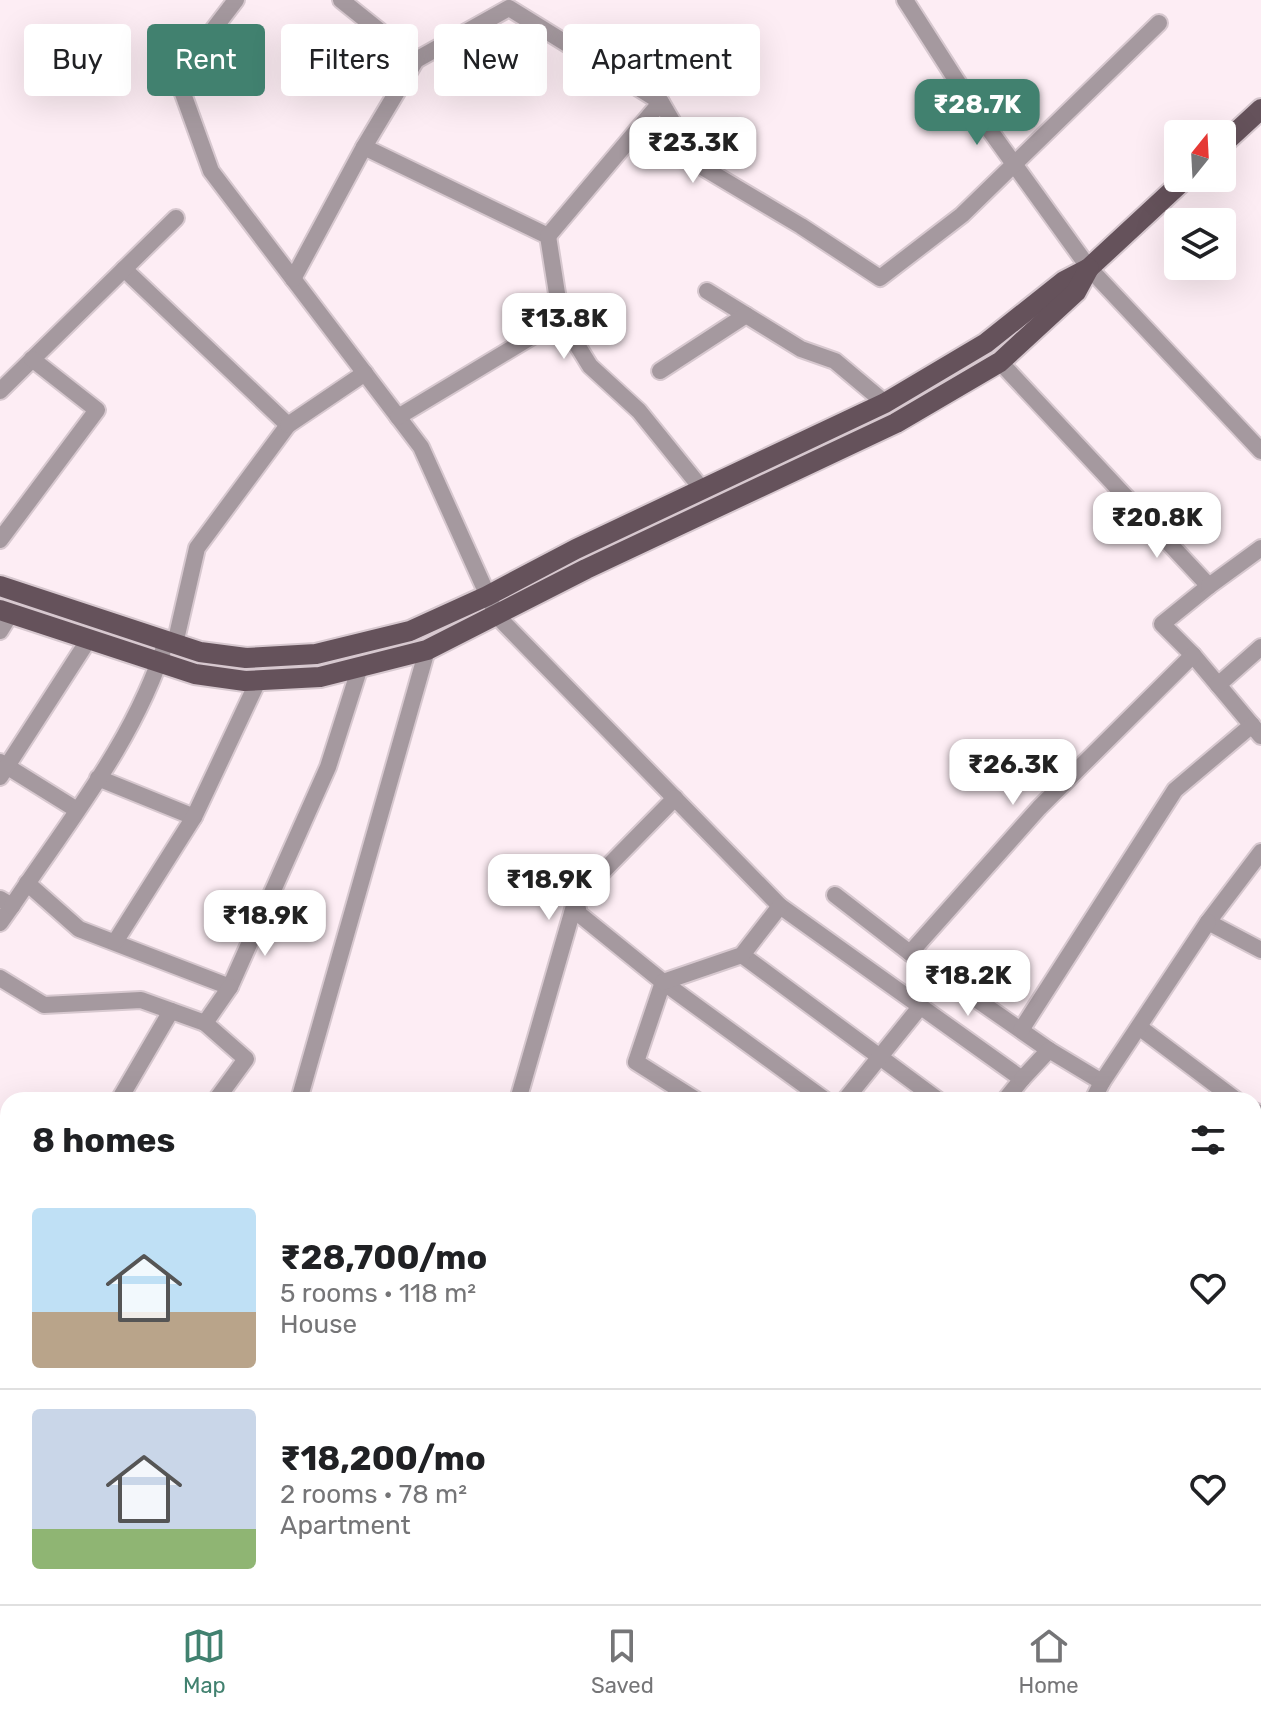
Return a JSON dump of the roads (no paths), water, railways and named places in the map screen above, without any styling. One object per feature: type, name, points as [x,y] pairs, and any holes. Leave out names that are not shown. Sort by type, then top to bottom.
[{"type":"main road","points":[[1236,132],[1261,109]]},
{"type":"main road","points":[[0,586],[200,652],[246,658],[316,654],[410,631],[885,403],[986,343],[1064,281],[1089,268],[1171,192]]},
{"type":"main road","points":[[5,612],[195,674],[258,681],[320,677],[427,650],[586,569],[896,423],[1000,362],[1076,292],[1089,268]]},
{"type":"main road","points":[[576,549],[586,569]]},
{"type":"street","points":[[236,0],[177,77],[211,171],[421,447],[497,616],[780,906],[1022,1079]]},
{"type":"street","points":[[341,0],[371,24]]},
{"type":"street","points":[[905,0],[978,114],[1089,268],[1261,451]]},
{"type":"street","points":[[418,59],[509,8],[661,102],[697,164],[880,278],[962,215],[1159,23]]},
{"type":"street","points":[[293,279],[394,96]]},
{"type":"street","points":[[661,102],[548,236],[561,319],[590,366],[639,411],[702,489]]},
{"type":"street","points":[[364,147],[548,236]]},
{"type":"street","points":[[0,391],[176,218]]},
{"type":"street","points":[[124,269],[288,425]]},
{"type":"street","points":[[707,291],[801,349],[835,361],[885,403]]},
{"type":"street","points":[[660,371],[746,315]]},
{"type":"street","points":[[398,417],[561,319]]},
{"type":"street","points":[[0,540],[97,410],[32,359]]},
{"type":"street","points":[[1000,362],[1209,586]]},
{"type":"street","points":[[0,923],[6,902],[27,883],[121,744],[170,642],[197,548],[288,425],[365,373]]},
{"type":"street","points":[[1021,1030],[1175,790],[1256,730],[1193,655],[1162,624],[1261,548]]},
{"type":"street","points":[[0,631],[5,612]]},
{"type":"street","points":[[77,810],[2,768],[89,639]]},
{"type":"street","points":[[1218,685],[1261,647]]},
{"type":"street","points":[[301,1092],[427,650]]},
{"type":"street","points":[[910,953],[1039,808],[1193,655]]},
{"type":"street","points":[[205,1023],[230,987],[328,767],[360,667]]},
{"type":"street","points":[[115,942],[194,817],[258,681]]},
{"type":"street","points":[[98,778],[194,817]]},
{"type":"street","points":[[520,1092],[576,899],[675,798]]},
{"type":"street","points":[[1097,1092],[1208,922],[1261,852]]},
{"type":"street","points":[[27,883],[79,929],[230,987]]},
{"type":"street","points":[[835,895],[910,953],[1049,1050],[1102,1082]]},
{"type":"street","points":[[576,899],[579,914],[663,982],[814,1092]]},
{"type":"street","points":[[663,982],[742,955],[780,906]]},
{"type":"street","points":[[1208,922],[1261,950]]},
{"type":"street","points":[[742,955],[928,1092]]},
{"type":"street","points":[[0,978],[44,1005],[141,1000],[205,1023],[246,1059],[222,1092]]},
{"type":"street","points":[[663,982],[636,1062],[683,1092]]},
{"type":"street","points":[[851,1092],[920,1007]]},
{"type":"street","points":[[124,1092],[171,1011]]},
{"type":"street","points":[[1139,1027],[1225,1092]]},
{"type":"street","points":[[1011,1092],[1049,1050]]}]
